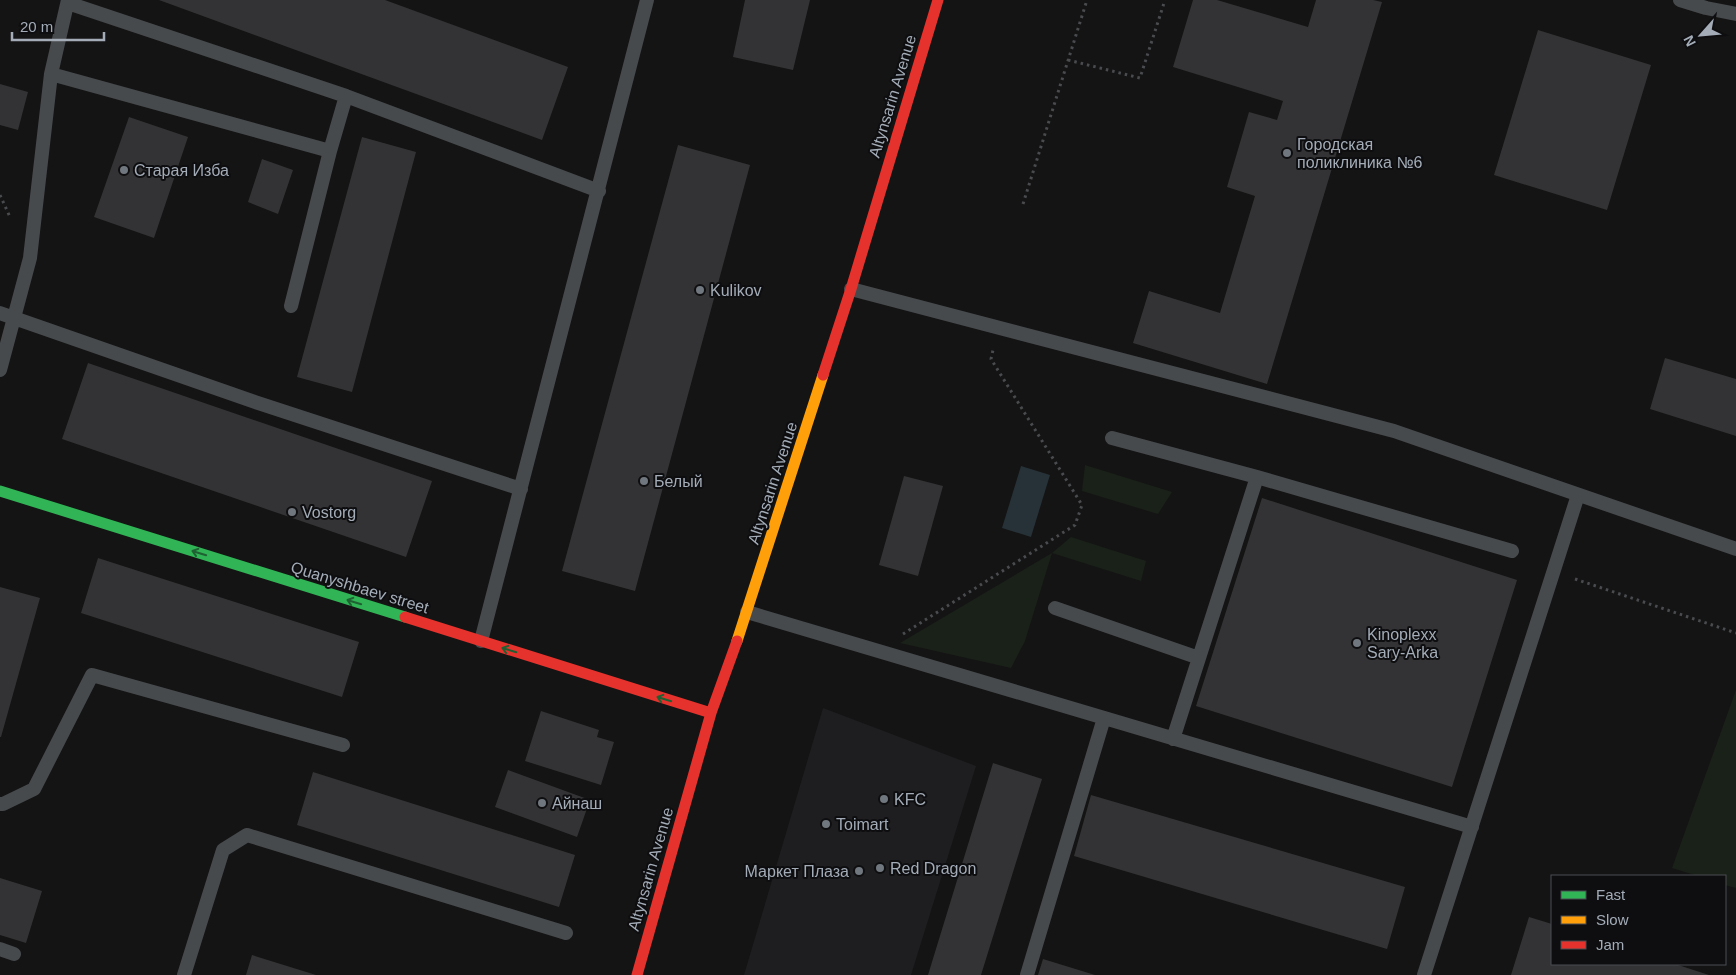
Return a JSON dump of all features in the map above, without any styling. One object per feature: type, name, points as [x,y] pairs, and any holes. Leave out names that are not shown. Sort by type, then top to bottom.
[{"type":"main road","name":"Altynsarin Avenue","points":[[637,975],[711,713],[747,612],[851,289],[938,0]]},
{"type":"main road","name":"Quanyshbaev street","points":[[0,492],[711,713]]},
{"type":"lane","points":[[481,641],[647,0]]},
{"type":"lane","points":[[1680,0],[1736,14]]},
{"type":"lane","points":[[0,370],[30,258],[51,74],[68,2],[346,96],[599,191]]},
{"type":"lane","points":[[51,74],[330,151]]},
{"type":"lane","points":[[291,306],[330,151],[346,96]]},
{"type":"lane","points":[[851,289],[1394,431],[1736,549]]},
{"type":"lane","points":[[0,313],[255,402],[521,489]]},
{"type":"lane","points":[[1112,438],[1257,477],[1512,551]]},
{"type":"lane","points":[[1173,739],[1257,477]]},
{"type":"lane","points":[[1424,975],[1578,496]]},
{"type":"lane","points":[[1055,608],[1199,658]]},
{"type":"lane","points":[[747,612],[1472,827]]},
{"type":"lane","points":[[0,804],[34,788],[92,675],[342,745]]},
{"type":"lane","points":[[1027,975],[1104,718]]},
{"type":"lane","points":[[184,975],[223,850],[247,835],[566,933]]},
{"type":"lane","points":[[0,949],[14,954]]},
{"type":"path","points":[[1022,204],[1087,0]]},
{"type":"path","points":[[1068,60],[1140,78],[1165,0]]},
{"type":"path","points":[[877,650],[1074,525],[1082,505],[992,359],[997,327]]},
{"type":"path","points":[[1554,571],[1736,633]]},
{"type":"shaded area","points":[[1085,465],[1172,492],[1158,514],[1082,491]]},
{"type":"shaded area","points":[[1021,466],[1050,475],[1031,537],[1002,528]]},
{"type":"shaded area","points":[[1071,537],[1146,561],[1141,581],[1052,553]]},
{"type":"shaded area","points":[[1052,553],[1025,641],[1011,668],[900,643]]},
{"type":"shaded area","points":[[1736,690],[1736,888],[1726,885],[1726,875],[1695,875],[1672,868]]},
{"type":"shaded area","name":"Маркет Плаза","points":[[823,708],[976,766],[911,975],[744,975]]},
{"type":"building","points":[[159,0],[385,0],[568,67],[542,140]]},
{"type":"building","points":[[745,0],[810,0],[793,70],[733,57]]},
{"type":"building","name":"Городская поликлиника №6","points":[[1193,0],[1217,0],[1308,27],[1316,0],[1373,0],[1382,2],[1267,384],[1133,343],[1149,291],[1220,313],[1255,196],[1227,187],[1249,112],[1277,120],[1283,101],[1173,67]]},
{"type":"building","points":[[1538,30],[1651,65],[1607,210],[1494,175]]},
{"type":"building","points":[[0,84],[28,92],[18,130],[0,125]]},
{"type":"building","points":[[129,117],[188,137],[154,238],[94,217]]},
{"type":"building","points":[[362,137],[416,152],[352,392],[297,377]]},
{"type":"building","points":[[678,145],[750,165],[635,591],[562,571]]},
{"type":"building","points":[[262,159],[293,170],[278,214],[248,202]]},
{"type":"building","points":[[1665,358],[1736,379],[1736,436],[1650,409]]},
{"type":"building","points":[[88,363],[432,481],[406,557],[62,439]]},
{"type":"building","points":[[904,476],[943,486],[918,576],[879,565]]},
{"type":"building","name":"Kinoplexx Sary-Arka","points":[[1262,498],[1517,580],[1452,787],[1196,706]]},
{"type":"building","points":[[98,558],[359,642],[342,697],[81,613]]},
{"type":"building","points":[[0,587],[40,598],[1,737],[0,737]]},
{"type":"building","points":[[541,711],[599,730],[597,737],[614,742],[601,785],[525,761]]},
{"type":"building","points":[[993,763],[1042,779],[981,975],[928,975]]},
{"type":"building","name":"Айнаш","points":[[508,770],[590,800],[577,837],[495,807]]},
{"type":"building","points":[[313,772],[575,855],[559,907],[297,825]]},
{"type":"building","points":[[1091,795],[1405,887],[1387,949],[1074,856]]},
{"type":"building","points":[[0,878],[42,891],[26,943],[0,935]]},
{"type":"building","points":[[1529,917],[1551,924],[1551,965],[1678,965],[1709,975],[1511,975]]},
{"type":"building","points":[[252,955],[316,975],[246,975]]},
{"type":"building","points":[[1043,959],[1095,975],[1038,975]]},
{"type":"traffic: fast","points":[[0,491],[405,617]]},
{"type":"traffic: slow","points":[[737,641],[823,375]]},
{"type":"traffic: jam","points":[[823,375],[851,289],[938,0]]},
{"type":"traffic: jam","points":[[405,617],[711,713]]},
{"type":"traffic: jam","points":[[637,975],[711,713],[737,641]]},
{"type":"place","name":"Городская поликлиника №6","points":[[1287,153]]},
{"type":"place","name":"Старая Изба","points":[[124,170]]},
{"type":"place","name":"Kulikov","points":[[700,290]]},
{"type":"place","name":"Белый","points":[[644,481]]},
{"type":"place","name":"Vostorg","points":[[292,512]]},
{"type":"place","name":"Kinoplexx Sary-Arka","points":[[1357,643]]},
{"type":"place","name":"KFC","points":[[884,799]]},
{"type":"place","name":"Айнаш","points":[[542,803]]},
{"type":"place","name":"Toimart","points":[[826,824]]},
{"type":"place","name":"Red Dragon","points":[[880,868]]},
{"type":"place","name":"Маркет Плаза","points":[[859,871]]}]
